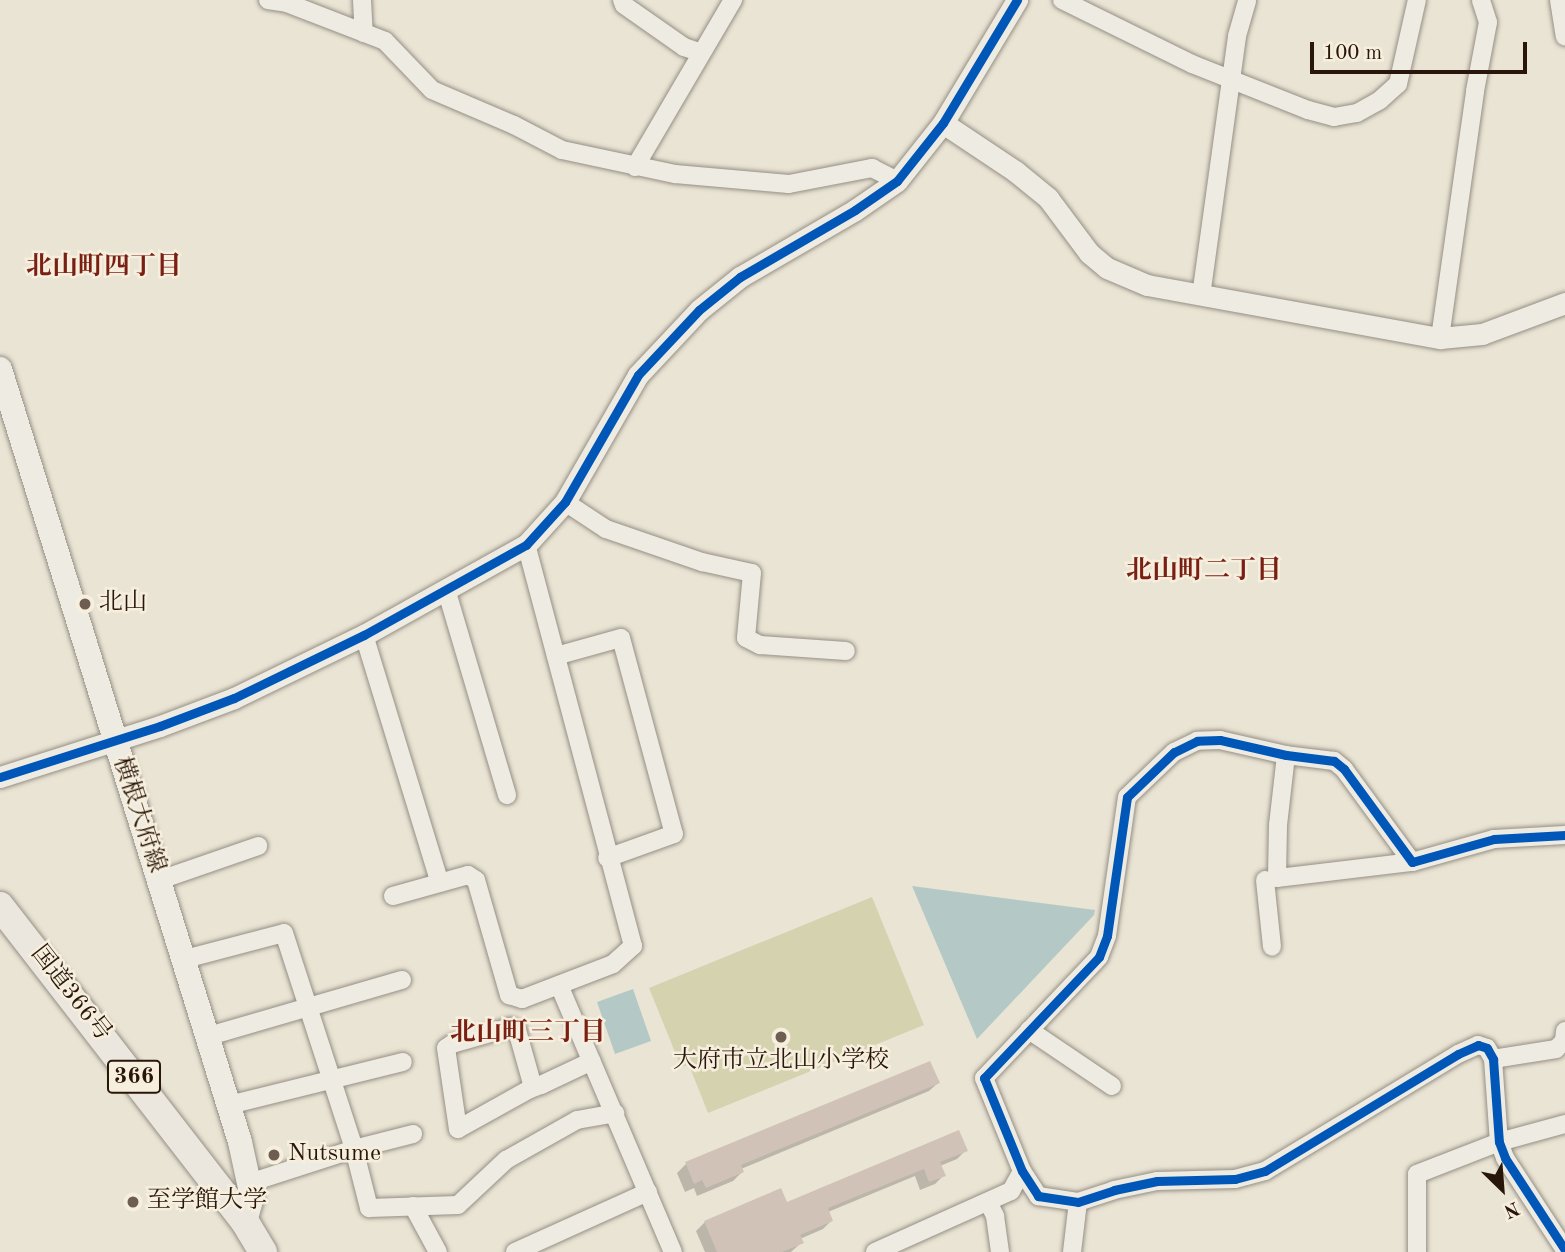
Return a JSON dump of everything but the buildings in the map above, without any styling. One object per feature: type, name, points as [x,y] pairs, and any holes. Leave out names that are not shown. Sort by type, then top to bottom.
[{"type":"highway","name":"国道366号","points":[[0,906],[245,1222],[263,1252]]},
{"type":"main road","name":"横根大府線","points":[[0,369],[229,1105],[252,1198],[245,1222]]},
{"type":"street","points":[[268,0],[287,3],[385,41],[432,90],[514,125],[562,150],[675,174],[789,184],[872,168],[897,181]]},
{"type":"street","points":[[362,0],[364,33]]},
{"type":"street","points":[[622,0],[624,5],[684,47],[701,53]]},
{"type":"street","points":[[635,167],[733,0]]},
{"type":"street","points":[[0,777],[115,741],[234,698],[364,635],[526,545],[565,502],[626,392],[651,360],[699,310],[740,277],[855,210],[897,181],[943,122],[1017,0]]},
{"type":"street","points":[[1062,0],[1231,80],[1334,117],[1357,113],[1380,100],[1398,84],[1417,0]]},
{"type":"street","points":[[1201,296],[1237,36],[1247,0]]},
{"type":"street","points":[[1440,338],[1488,22],[1481,0]]},
{"type":"street","points":[[1559,0],[1565,37]]},
{"type":"street","points":[[943,122],[1015,171],[1048,198],[1089,253],[1107,268],[1147,285],[1440,338],[1482,334],[1565,303]]},
{"type":"street","points":[[565,502],[606,529],[702,562],[752,573],[746,638],[760,645],[846,651]]},
{"type":"street","points":[[393,896],[468,875],[477,880],[509,995],[522,999],[612,964],[634,946],[607,858],[526,545]]},
{"type":"street","points":[[446,589],[507,795]]},
{"type":"street","points":[[364,635],[440,883]]},
{"type":"street","points":[[556,656],[621,638],[674,834],[607,858]]},
{"type":"street","points":[[1412,862],[1344,769],[1334,761],[1286,755],[1220,740],[1197,741],[1174,752],[1127,797],[1107,936],[1099,957],[984,1078],[1022,1171],[1038,1196],[1078,1202],[1114,1190],[1157,1181],[1235,1179],[1265,1171],[1458,1054],[1478,1045],[1487,1048],[1493,1059],[1499,1142],[1505,1158],[1557,1223],[1565,1250]]},
{"type":"street","points":[[1286,755],[1278,825],[1277,878],[1412,862],[1494,839],[1565,835]]},
{"type":"street","points":[[160,880],[258,846]]},
{"type":"street","points":[[1265,880],[1272,947]]},
{"type":"street","points":[[185,959],[284,933],[354,1149],[369,1208],[458,1205],[506,1160],[577,1121],[615,1113]]},
{"type":"street","points":[[209,1036],[402,980]]},
{"type":"street","points":[[559,985],[673,1252]]},
{"type":"street","points":[[533,1087],[517,1030],[511,1027],[446,1048],[458,1129],[533,1087],[592,1061]]},
{"type":"street","points":[[1029,1030],[1112,1086]]},
{"type":"street","points":[[1493,1059],[1556,1049],[1564,1041],[1565,1031]]},
{"type":"street","points":[[229,1105],[332,1082],[403,1062]]},
{"type":"street","points":[[1417,1252],[1417,1174],[1499,1142],[1565,1124]]},
{"type":"street","points":[[249,1182],[354,1149],[413,1134]]},
{"type":"street","points":[[875,1252],[1012,1191],[1022,1171]]},
{"type":"street","points":[[516,1252],[648,1192]]},
{"type":"street","points":[[988,1202],[995,1216],[1000,1252]]},
{"type":"street","points":[[1072,1252],[1078,1202]]},
{"type":"street","points":[[413,1206],[438,1252]]},
{"type":"shaded area","points":[[912,886],[1095,910],[1094,915],[977,1039]]},
{"type":"shaded area","points":[[872,897],[924,1025],[708,1113],[689,1065],[681,1067],[649,988]]},
{"type":"shaded area","points":[[633,989],[651,1041],[615,1054],[597,1002]]},
{"type":"cycle path","points":[[0,777],[160,726],[234,698],[364,635],[526,545],[565,502],[638,375],[699,310],[740,277],[855,210],[897,181],[943,123],[1017,0]]},
{"type":"cycle path","points":[[1565,835],[1494,839],[1412,862],[1344,769],[1334,761],[1286,755],[1220,740],[1197,741],[1174,752],[1127,797],[1107,936],[1099,957],[984,1078],[1022,1171],[1038,1196],[1078,1202],[1114,1190],[1157,1181],[1235,1179],[1265,1171],[1458,1054],[1478,1045],[1487,1048],[1493,1059],[1499,1142],[1505,1158],[1565,1250]]},
{"type":"place","name":"北山","points":[[85,604]]},
{"type":"place","name":"大府市立北山小学校","points":[[781,1037]]},
{"type":"place","name":"Nutsume","points":[[274,1155]]},
{"type":"place","name":"至学館大学","points":[[133,1202]]},
{"type":"district","name":"北山町四丁目","points":[[104,268]]},
{"type":"district","name":"北山町二丁目","points":[[1204,572]]},
{"type":"district","name":"北山町三丁目","points":[[528,1034]]}]
